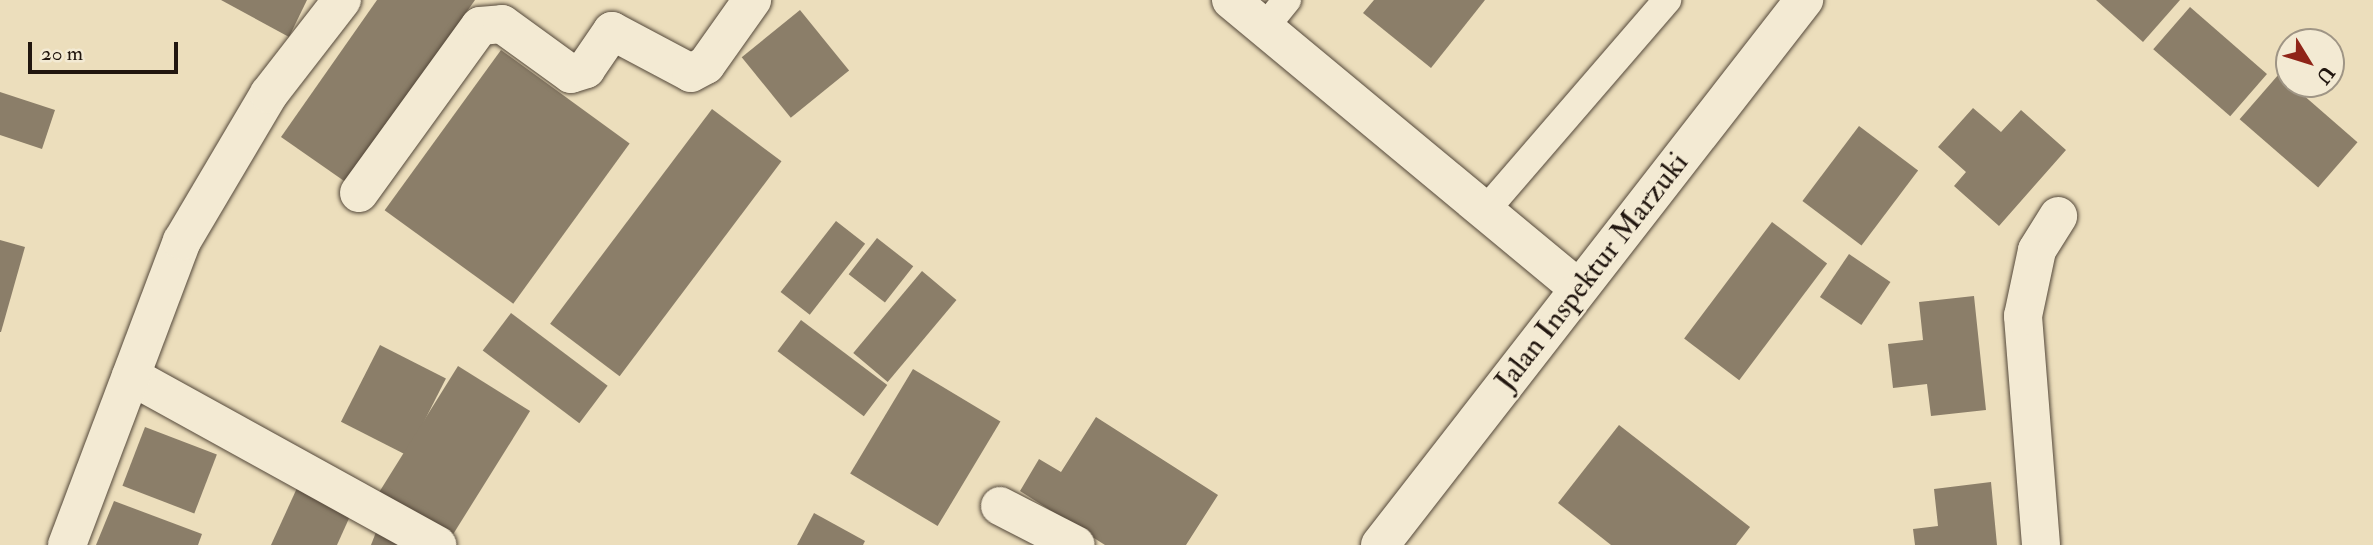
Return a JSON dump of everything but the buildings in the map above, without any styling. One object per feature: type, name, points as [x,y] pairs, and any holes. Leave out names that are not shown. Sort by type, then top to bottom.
[{"type":"street","points":[[67,545],[182,241],[229,156],[342,0]]},
{"type":"street","points":[[359,193],[480,26],[502,24],[570,74],[586,69],[612,31],[691,73],[706,65],[752,0]]},
{"type":"street","points":[[1231,0],[1276,13],[1485,211],[1579,289]]},
{"type":"street","name":"Jalan Inspektur Marzuki","points":[[1388,543],[1579,289],[1804,0]]},
{"type":"street","points":[[2041,545],[2023,316],[2037,250],[2058,216]]},
{"type":"street","points":[[131,376],[437,545]]},
{"type":"street","points":[[1000,506],[1076,545]]},
{"type":"lane","points":[[1485,211],[1667,0]]}]
